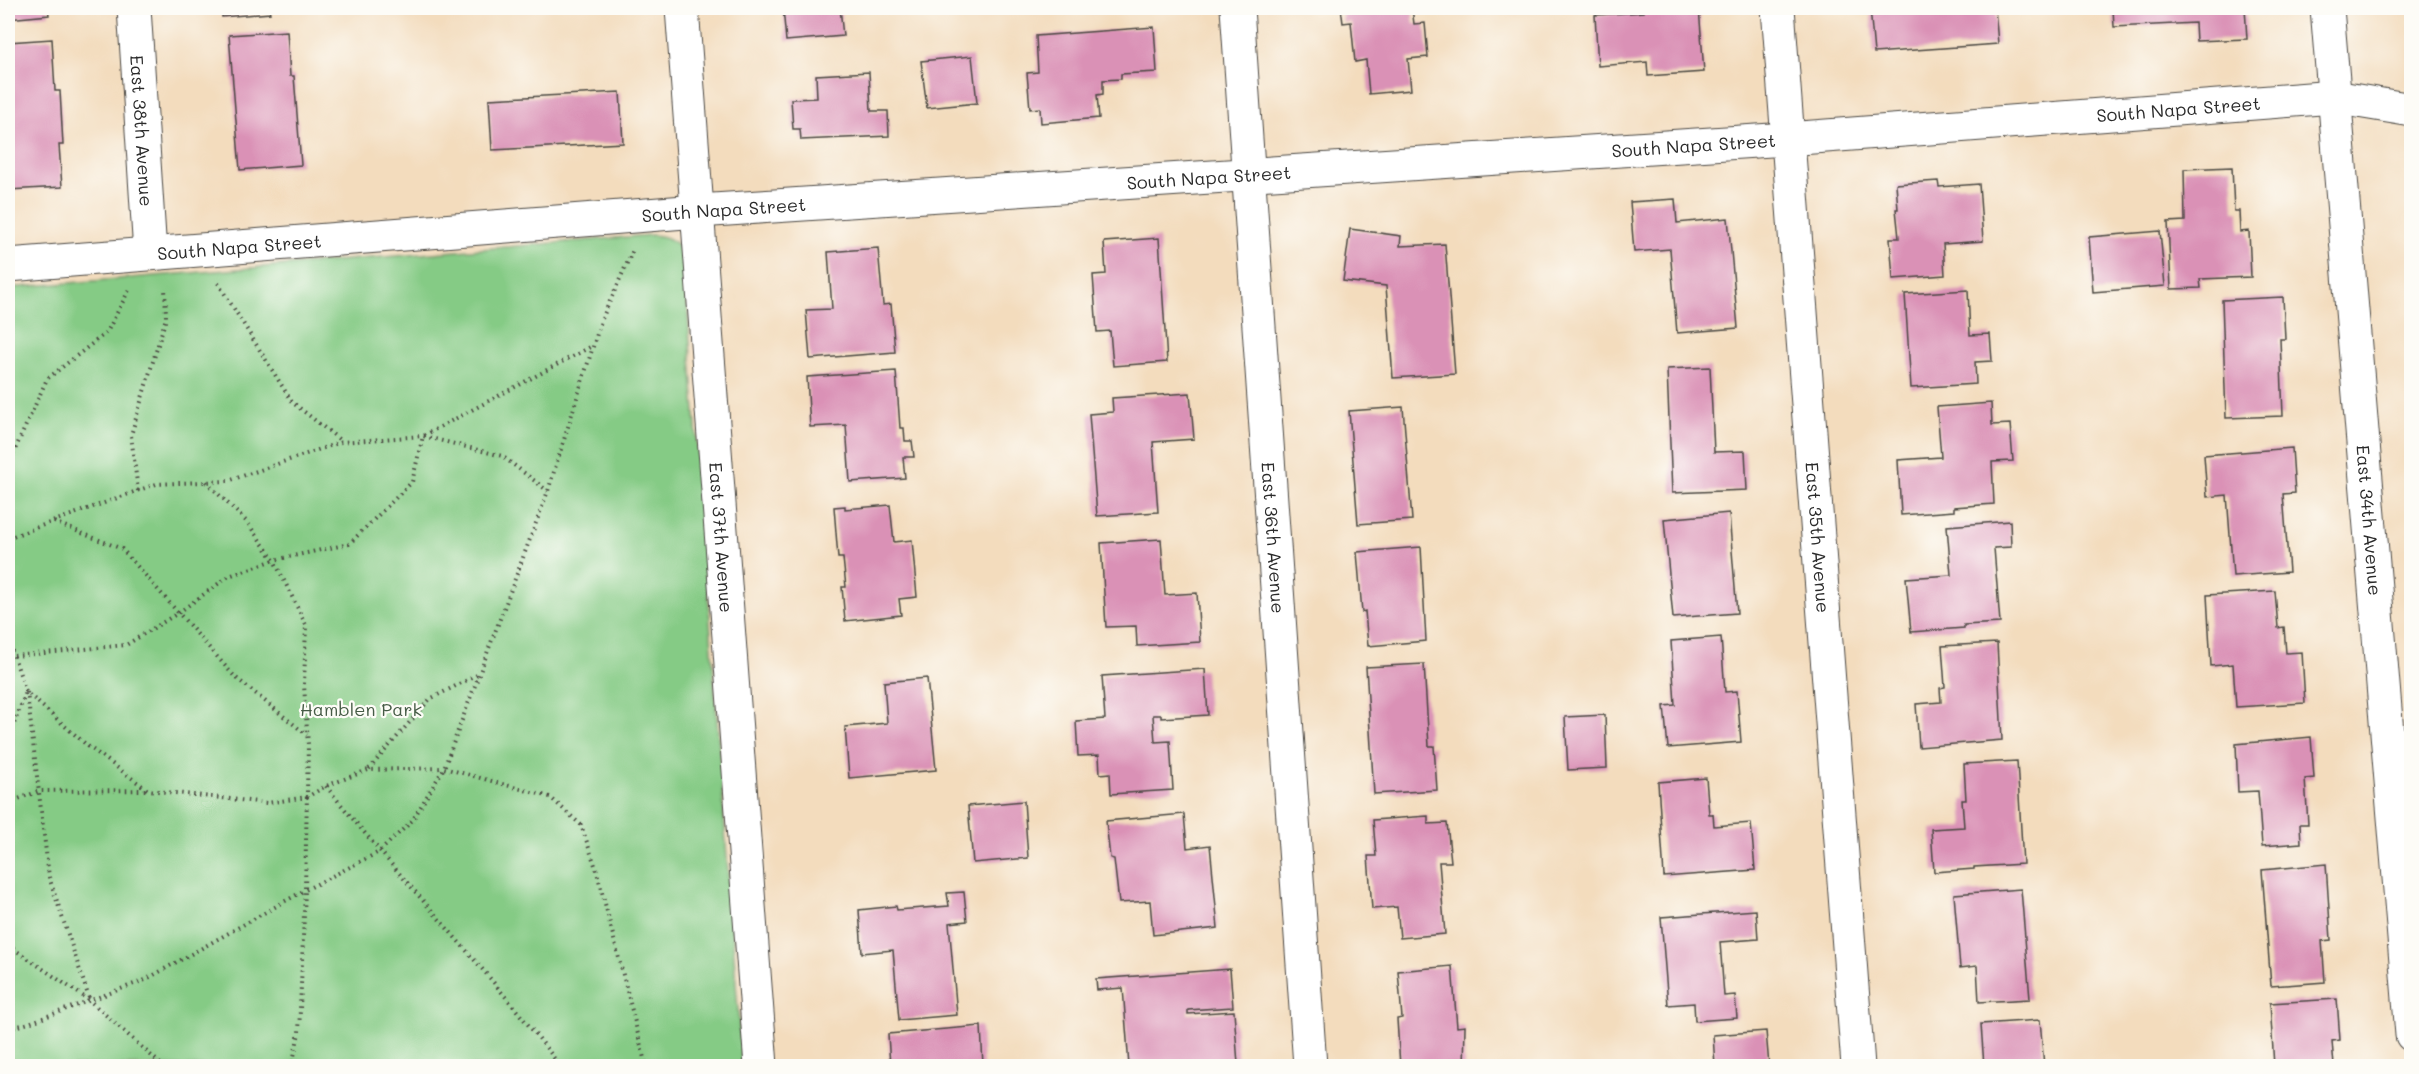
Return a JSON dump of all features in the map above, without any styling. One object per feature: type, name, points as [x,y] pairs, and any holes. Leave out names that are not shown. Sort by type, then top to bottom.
[{"type":"street","name":"East 38th Avenue","points":[[134,8],[150,253]]},
{"type":"street","name":"East 37th Avenue","points":[[682,8],[761,1066]]},
{"type":"street","name":"East 36th Avenue","points":[[1238,8],[1310,1066]]},
{"type":"street","name":"East 35th Avenue","points":[[1778,8],[1858,1066]]},
{"type":"street","name":"East 34th Avenue","points":[[2327,8],[2412,1035]]},
{"type":"street","name":"South Napa Street","points":[[8,265],[698,211],[1787,139],[2334,97],[2412,110]]},
{"type":"path","points":[[8,1029],[90,1002],[145,980],[305,890],[379,852],[412,821],[444,768],[548,491],[592,346],[636,244]]},
{"type":"path","points":[[214,278],[291,402],[341,442]]},
{"type":"path","points":[[138,491],[131,435],[166,318],[165,282]]},
{"type":"path","points":[[8,465],[47,379],[107,332],[132,284]]},
{"type":"path","points":[[14,656],[126,645],[178,613],[229,576],[274,560],[349,544],[411,482],[423,436],[592,346]]},
{"type":"path","points":[[8,538],[156,484],[228,482],[341,442],[423,436],[502,456],[548,491]]},
{"type":"path","points":[[206,482],[247,522],[274,560],[306,625],[303,685],[307,735],[305,890],[299,1033],[292,1066]]},
{"type":"path","points":[[53,522],[122,549],[235,677],[307,735]]},
{"type":"path","points":[[8,639],[26,692],[49,877],[90,1002]]},
{"type":"path","points":[[368,770],[430,699],[480,674]]},
{"type":"path","points":[[8,740],[26,692]]},
{"type":"path","points":[[26,692],[89,747],[148,790]]},
{"type":"path","points":[[8,803],[39,791],[148,790],[267,803],[307,797],[326,786],[368,770],[444,768],[550,797],[581,825],[596,868],[646,1066]]},
{"type":"path","points":[[326,786],[379,852],[518,1009],[560,1066]]},
{"type":"path","points":[[8,945],[90,1002],[163,1066]]},
{"type":"green space","name":"Hamblen Park","points":[[651,235],[673,241],[684,260],[742,1066],[8,1066],[8,288]]},
{"type":"building","points":[[8,8],[48,8],[49,15],[8,19]]},
{"type":"building","points":[[222,8],[269,8],[270,13],[222,17]]},
{"type":"building","points":[[783,8],[840,8],[843,36],[786,41]]},
{"type":"building","points":[[1087,8],[1133,8],[1133,9],[1088,13]]},
{"type":"building","points":[[1341,8],[1412,8],[1414,24],[1425,23],[1428,57],[1408,59],[1411,90],[1369,94],[1366,60],[1355,62],[1351,22],[1343,23]]},
{"type":"building","points":[[1644,8],[1699,8],[1704,72],[1648,76],[1647,62],[1598,66],[1595,15],[1644,12]]},
{"type":"building","points":[[1870,8],[1995,8],[1998,44],[1874,53]]},
{"type":"building","points":[[2113,8],[2245,8],[2247,39],[2196,41],[2195,23],[2114,27]]},
{"type":"building","points":[[1154,27],[1157,72],[1121,74],[1121,79],[1103,80],[1103,94],[1097,95],[1099,118],[1041,123],[1040,108],[1030,109],[1027,73],[1038,72],[1036,36]]},
{"type":"building","points":[[287,31],[290,76],[294,76],[301,165],[240,170],[229,35]]},
{"type":"building","points":[[52,39],[55,91],[60,91],[63,145],[59,145],[62,187],[8,190],[8,42]]},
{"type":"building","points":[[972,56],[977,103],[927,108],[921,61]]},
{"type":"building","points":[[869,72],[871,111],[888,111],[889,136],[801,140],[800,129],[793,129],[791,99],[817,98],[816,75]]},
{"type":"building","points":[[620,92],[623,143],[492,150],[489,99]]},
{"type":"building","points":[[2232,167],[2234,211],[2239,211],[2240,232],[2249,231],[2251,277],[2200,279],[2201,288],[2171,289],[2168,222],[2185,221],[2184,169]]},
{"type":"building","points":[[1938,181],[1939,187],[1979,184],[1983,241],[1943,244],[1945,275],[1893,279],[1890,238],[1899,238],[1896,184]]},
{"type":"building","points":[[1675,199],[1677,223],[1728,218],[1738,328],[1677,333],[1670,249],[1634,252],[1630,202]]},
{"type":"building","points":[[1350,229],[1401,236],[1400,246],[1445,244],[1455,374],[1393,378],[1386,286],[1343,281]]},
{"type":"building","points":[[2160,231],[2165,286],[2093,292],[2089,237]]},
{"type":"building","points":[[1159,238],[1167,362],[1113,366],[1110,331],[1097,332],[1093,275],[1106,274],[1104,242]]},
{"type":"building","points":[[878,248],[883,305],[891,304],[895,352],[810,359],[806,310],[832,309],[828,252]]},
{"type":"building","points":[[1968,290],[1970,335],[1990,334],[1992,361],[1975,362],[1976,384],[1911,388],[1905,294]]},
{"type":"building","points":[[2283,297],[2285,339],[2280,339],[2283,416],[2226,418],[2222,300]]},
{"type":"building","points":[[1710,367],[1714,452],[1745,451],[1747,490],[1672,493],[1667,369]]},
{"type":"building","points":[[896,371],[900,428],[904,428],[905,441],[912,441],[914,457],[903,457],[905,478],[850,482],[846,425],[810,427],[807,377]]},
{"type":"building","points":[[1190,393],[1194,439],[1153,442],[1158,512],[1097,516],[1089,414],[1113,412],[1112,398]]},
{"type":"building","points":[[1991,403],[1992,425],[2010,424],[2013,461],[1992,462],[1994,504],[1954,507],[1954,511],[1901,515],[1898,460],[1941,457],[1937,407]]},
{"type":"building","points":[[1403,407],[1412,520],[1358,524],[1349,411]]},
{"type":"building","points":[[2292,448],[2295,493],[2283,494],[2289,572],[2233,576],[2227,495],[2207,497],[2204,455]]},
{"type":"building","points":[[890,505],[894,542],[912,540],[917,597],[899,599],[901,615],[845,621],[842,587],[846,587],[843,558],[838,558],[834,507],[845,506],[845,509]]},
{"type":"building","points":[[1729,513],[1737,613],[1673,618],[1664,519]]},
{"type":"building","points":[[2010,521],[2011,547],[1994,548],[2000,623],[1911,632],[1906,578],[1951,575],[1947,526]]},
{"type":"building","points":[[1161,539],[1165,595],[1197,593],[1200,642],[1137,646],[1136,626],[1106,627],[1101,543]]},
{"type":"building","points":[[1421,547],[1426,641],[1368,646],[1365,611],[1362,612],[1357,552]]},
{"type":"building","points":[[2275,591],[2278,628],[2284,627],[2286,653],[2302,652],[2305,703],[2236,707],[2233,664],[2211,666],[2207,595]]},
{"type":"building","points":[[1721,637],[1725,692],[1737,691],[1741,742],[1668,748],[1664,706],[1675,705],[1671,641]]},
{"type":"building","points":[[1997,643],[2002,740],[1919,747],[1916,704],[1941,702],[1940,688],[1945,687],[1942,646]]},
{"type":"building","points":[[1424,664],[1429,746],[1434,746],[1437,790],[1374,794],[1366,667]]},
{"type":"building","points":[[1205,669],[1208,715],[1161,718],[1161,715],[1153,715],[1155,742],[1170,741],[1173,790],[1111,794],[1110,773],[1100,774],[1099,755],[1078,756],[1076,721],[1105,719],[1102,676]]},
{"type":"building","points":[[927,678],[936,770],[849,778],[845,727],[887,723],[884,682]]},
{"type":"building","points":[[1605,715],[1607,768],[1568,770],[1565,717]]},
{"type":"building","points":[[2311,737],[2314,778],[2305,779],[2308,824],[2300,824],[2301,843],[2262,846],[2258,791],[2238,792],[2236,744]]},
{"type":"building","points":[[2017,761],[2023,864],[1934,872],[1931,829],[1964,827],[1962,800],[1966,800],[1964,764]]},
{"type":"building","points":[[1706,778],[1709,814],[1713,814],[1714,826],[1751,823],[1755,870],[1664,877],[1658,782]]},
{"type":"building","points":[[1024,801],[1028,858],[973,863],[968,806]]},
{"type":"building","points":[[1184,814],[1187,848],[1210,845],[1218,928],[1153,935],[1150,901],[1119,903],[1114,859],[1110,858],[1106,821]]},
{"type":"building","points":[[1428,816],[1428,824],[1447,823],[1451,862],[1439,862],[1445,934],[1400,938],[1397,907],[1372,909],[1368,856],[1376,856],[1373,820]]},
{"type":"building","points":[[2326,864],[2331,940],[2322,941],[2325,982],[2271,986],[2262,870]]},
{"type":"building","points":[[2021,889],[2030,999],[1979,1002],[1977,966],[1960,968],[1954,894]]},
{"type":"building","points":[[964,892],[967,921],[949,923],[957,1015],[899,1020],[893,950],[862,953],[859,910],[896,906],[897,910],[949,906],[947,893]]},
{"type":"building","points":[[1756,910],[1758,939],[1720,942],[1724,996],[1735,995],[1737,1018],[1695,1021],[1694,1003],[1668,1005],[1661,917]]},
{"type":"building","points":[[1452,966],[1457,1027],[1465,1026],[1464,1066],[1400,1066],[1397,1019],[1402,1018],[1398,971]]},
{"type":"building","points":[[1230,969],[1233,1007],[1188,1010],[1188,1014],[1234,1011],[1238,1064],[1129,1066],[1123,988],[1097,990],[1096,979]]},
{"type":"building","points":[[2337,999],[2340,1040],[2332,1041],[2334,1066],[2274,1066],[2270,1003]]},
{"type":"building","points":[[2040,1020],[2044,1066],[1984,1066],[1981,1024]]},
{"type":"building","points":[[981,1026],[983,1066],[890,1066],[888,1034]]},
{"type":"building","points":[[1766,1031],[1769,1066],[1715,1066],[1713,1035]]}]
